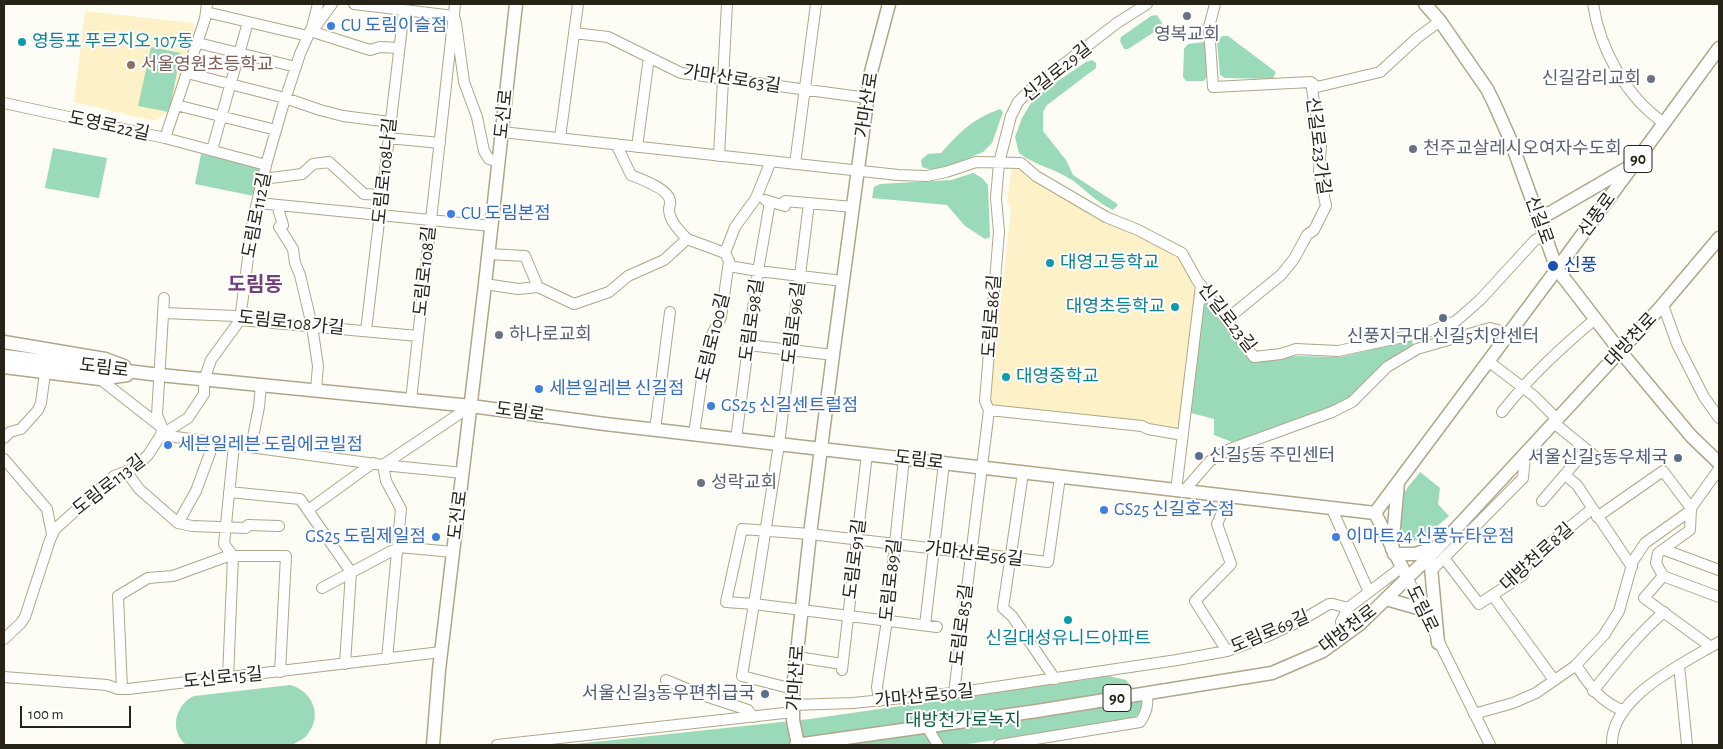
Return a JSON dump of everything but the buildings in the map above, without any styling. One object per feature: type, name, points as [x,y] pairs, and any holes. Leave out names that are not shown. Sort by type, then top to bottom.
[{"type":"main road","name":"도신로","points":[[433,745],[441,652],[492,226],[516,4]]},
{"type":"main road","name":"가마산로","points":[[798,745],[793,720],[793,690],[810,534],[842,280],[871,72],[888,4]]},
{"type":"main road","name":"신길로","points":[[1425,4],[1440,21],[1487,89],[1504,126],[1557,269],[1620,351],[1691,436],[1719,463]]},
{"type":"main road","name":"신풍로","points":[[1375,513],[1718,53]]},
{"type":"main road","points":[[1536,212],[1550,213],[1634,165]]},
{"type":"main road","name":"대방천로","points":[[798,745],[1272,674],[1322,651],[1360,624],[1430,557],[1442,552],[1525,454],[1663,305],[1719,238]]},
{"type":"main road","points":[[4,342],[105,359],[142,372]]},
{"type":"main road","points":[[6,363],[45,373],[100,379],[142,372]]},
{"type":"main road","name":"도림로","points":[[6,363],[142,372],[204,380],[471,406],[655,430],[1375,513],[1408,579]]},
{"type":"main road","points":[[1398,480],[1393,552],[1415,554],[1442,552]]},
{"type":"main road","points":[[1430,557],[1438,643]]},
{"type":"main road","points":[[1386,599],[1422,612]]},
{"type":"street","name":"도림로112길","points":[[204,380],[211,360],[240,320],[253,220],[266,165],[285,98],[318,4]]},
{"type":"street","points":[[310,31],[332,4]]},
{"type":"street","points":[[354,4],[454,16],[464,82],[477,117],[484,151],[490,159],[498,162]]},
{"type":"street","name":"도림로108길","points":[[411,400],[455,4]]},
{"type":"street","points":[[560,138],[578,4]]},
{"type":"street","points":[[720,156],[727,4]]},
{"type":"street","points":[[796,164],[816,4]]},
{"type":"street","name":"신길로29길","points":[[999,163],[1010,116],[1018,102],[1030,90],[1117,23],[1147,4]]},
{"type":"street","points":[[1215,4],[1209,27],[1213,87],[1311,82],[1317,87],[1380,72],[1417,38],[1440,21]]},
{"type":"street","points":[[1593,4],[1601,40],[1615,66],[1634,95],[1650,114],[1664,123]]},
{"type":"street","points":[[206,8],[248,22],[310,31],[370,50],[380,47],[399,48]]},
{"type":"street","name":"도영로22길","points":[[4,103],[165,138],[206,8]]},
{"type":"street","name":"도림로108나길","points":[[366,331],[404,10]]},
{"type":"street","points":[[212,150],[248,22]]},
{"type":"street","name":"가마산로63길","points":[[574,33],[608,37],[681,73],[868,98]]},
{"type":"street","points":[[202,44],[296,67]]},
{"type":"street","points":[[637,147],[649,57]]},
{"type":"street","points":[[187,73],[285,98],[342,116],[390,122]]},
{"type":"street","name":"신길로23가길","points":[[1227,319],[1281,275],[1294,259],[1307,235],[1314,230],[1326,206],[1319,171],[1321,147],[1311,82]]},
{"type":"street","points":[[176,105],[276,130]]},
{"type":"street","name":"신길로23길","points":[[502,132],[898,175],[927,176],[976,162],[1021,162],[1036,176],[1106,217],[1138,230],[1182,253],[1201,285],[1254,357],[1281,354],[1296,349],[1338,351],[1431,331],[1456,321],[1480,300],[1535,240],[1544,236]]},
{"type":"street","points":[[165,138],[266,165]]},
{"type":"street","points":[[388,138],[440,143]]},
{"type":"street","points":[[616,144],[631,175],[650,183],[667,194],[670,201],[671,219],[687,239],[725,253],[735,227],[756,198],[771,161]]},
{"type":"street","points":[[263,179],[302,174],[313,164],[329,162],[364,194],[382,195]]},
{"type":"street","name":"도림로86길","points":[[981,468],[989,410],[985,401],[999,232],[996,198],[999,163]]},
{"type":"street","points":[[756,198],[785,206],[785,201],[852,207]]},
{"type":"street","name":"도림로98길","points":[[736,439],[758,271],[770,202]]},
{"type":"street","points":[[258,203],[492,226]]},
{"type":"street","name":"도림로96길","points":[[779,444],[809,203]]},
{"type":"street","points":[[277,205],[283,225],[279,226],[294,249],[295,263],[300,275],[312,326],[318,366],[316,390]]},
{"type":"street","points":[[485,284],[518,289],[538,287],[574,304],[608,292],[628,276],[664,260],[687,239]]},
{"type":"street","name":"도림로100길","points":[[694,434],[707,349],[721,317],[729,266],[725,253]]},
{"type":"street","points":[[488,254],[525,256],[538,287]]},
{"type":"street","points":[[729,266],[842,280]]},
{"type":"street","points":[[1180,491],[1183,435],[1201,285]]},
{"type":"street","points":[[161,431],[157,415],[164,298]]},
{"type":"street","points":[[1663,305],[1677,344],[1704,397],[1719,418]]},
{"type":"street","points":[[655,430],[670,312]]},
{"type":"street","name":"도림로108가길","points":[[164,313],[236,316],[240,320],[418,336]]},
{"type":"street","points":[[1502,412],[1521,387],[1538,370],[1595,319]]},
{"type":"street","points":[[1180,491],[1210,461],[1230,449],[1332,412],[1352,402],[1387,367],[1417,349],[1490,328],[1509,333]]},
{"type":"street","points":[[748,346],[833,355]]},
{"type":"street","points":[[1488,361],[1534,396],[1556,421],[1596,458]]},
{"type":"street","points":[[4,438],[10,432],[21,429],[25,422],[38,410],[41,403],[45,373]]},
{"type":"street","points":[[100,379],[161,431],[234,445],[463,473]]},
{"type":"street","points":[[161,431],[188,418],[204,394],[204,380]]},
{"type":"street","points":[[250,447],[259,408],[261,385]]},
{"type":"street","points":[[308,510],[471,406]]},
{"type":"street","points":[[989,410],[1142,426],[1148,430],[1183,435]]},
{"type":"street","name":"도림로113길","points":[[4,639],[25,617],[55,529],[114,476],[135,468],[148,455],[161,431]]},
{"type":"street","points":[[178,523],[196,491],[214,442]]},
{"type":"street","points":[[779,444],[742,676],[793,690]]},
{"type":"street","points":[[228,678],[233,556],[224,544],[234,445]]},
{"type":"street","points":[[1542,501],[1586,450]]},
{"type":"street","name":"도림로91길","points":[[797,657],[842,667],[867,454]]},
{"type":"street","points":[[4,458],[47,509],[52,534]]},
{"type":"street","name":"도림로89길","points":[[879,701],[877,687],[887,620],[904,458]]},
{"type":"street","points":[[925,625],[944,463]]},
{"type":"street","points":[[378,464],[401,509],[388,659]]},
{"type":"street","name":"도림로85길","points":[[954,693],[981,468]]},
{"type":"street","points":[[1474,714],[1513,703],[1536,693],[1576,665],[1604,635],[1618,611],[1633,561],[1645,543],[1690,511],[1719,469]]},
{"type":"street","points":[[126,471],[139,489],[178,523],[192,526],[246,528],[248,525],[280,526]]},
{"type":"street","name":"대방천로8길","points":[[1442,552],[1479,604],[1522,575],[1528,561],[1595,513],[1662,471],[1691,508]]},
{"type":"street","points":[[1023,472],[1003,608],[1012,616],[1055,679]]},
{"type":"street","points":[[1565,475],[1577,485],[1632,567]]},
{"type":"street","name":"가마산로56길","points":[[810,534],[1048,562],[1060,477]]},
{"type":"street","points":[[229,492],[300,499],[351,572],[345,664]]},
{"type":"street","points":[[1227,650],[1195,602],[1231,564],[1217,524],[1228,497]]},
{"type":"street","points":[[1331,507],[1369,592]]},
{"type":"street","points":[[1691,508],[1690,530],[1661,553],[1656,562],[1663,576],[1719,597]]},
{"type":"street","points":[[810,534],[742,529],[726,602],[937,627]]},
{"type":"street","points":[[322,588],[399,547],[453,552]]},
{"type":"street","points":[[1641,550],[1661,553],[1719,570]]},
{"type":"street","points":[[1431,571],[1442,552]]},
{"type":"street","points":[[122,689],[118,596],[148,578],[173,576],[228,556],[286,556],[280,672]]},
{"type":"street","points":[[1346,634],[1341,622],[1348,608],[1402,567]]},
{"type":"street","points":[[1612,745],[1614,728],[1624,711],[1645,689],[1680,665],[1715,645],[1644,598],[1663,576]]},
{"type":"street","name":"도림로","points":[[1408,579],[1422,612],[1490,745]]},
{"type":"street","points":[[1493,596],[1554,680]]},
{"type":"street","name":"도림로69길","points":[[1122,668],[1227,650],[1268,636],[1300,621],[1329,604],[1348,608]]},
{"type":"street","points":[[1394,611],[1404,604],[1422,612]]},
{"type":"street","points":[[1593,691],[1615,663],[1664,612]]},
{"type":"street","name":"도신로15길","points":[[4,677],[107,685],[122,689],[441,652]]},
{"type":"street","points":[[1576,665],[1593,691],[1612,706],[1624,711]]},
{"type":"street","points":[[1680,665],[1687,745]]},
{"type":"street","name":"가마산로50길","points":[[497,745],[752,717],[793,709],[954,693],[1122,668]]},
{"type":"street","points":[[666,680],[702,695],[748,710],[752,717]]},
{"type":"street","points":[[1004,745],[1140,722],[1146,714],[1148,705],[1147,693]]},
{"type":"street","points":[[927,727],[938,745]]},
{"type":"shaded area","name":"서울영원초등학교","points":[[85,11],[192,23],[195,29],[172,110],[154,121],[74,102]]},
{"type":"shaded area","points":[[1012,164],[1106,221],[1178,257],[1195,287],[1179,430],[991,406],[990,400],[1011,208],[1007,202]]},
{"type":"green space","points":[[1157,15],[1162,23],[1162,27],[1128,49],[1124,49],[1120,41],[1121,37],[1151,16]]},
{"type":"green space","points":[[1222,36],[1228,36],[1276,72],[1273,79],[1225,78],[1220,75],[1217,42]]},
{"type":"green space","points":[[1204,42],[1206,46],[1207,76],[1204,81],[1186,81],[1183,77],[1184,49],[1188,44]]},
{"type":"green space","points":[[151,47],[181,53],[169,112],[138,106]]},
{"type":"green space","points":[[1092,60],[1096,63],[1096,68],[1047,105],[1043,112],[1043,131],[1066,160],[1073,175],[1118,205],[1113,210],[1072,180],[1019,153],[1015,137],[1022,118],[1032,101],[1052,85]]},
{"type":"green space","points":[[1000,109],[1003,112],[992,143],[983,152],[945,168],[931,170],[922,167],[921,160],[928,154],[941,153],[967,127],[982,117]]},
{"type":"green space","points":[[53,148],[107,158],[99,198],[45,188]]},
{"type":"green space","points":[[201,154],[260,166],[254,196],[195,184]]},
{"type":"green space","points":[[973,173],[982,178],[988,185],[990,237],[985,239],[965,226],[947,205],[872,198],[874,187],[880,184],[951,180]]},
{"type":"green space","points":[[1204,297],[1227,319],[1252,362],[1297,356],[1340,357],[1412,340],[1413,346],[1351,397],[1309,417],[1232,442],[1214,435],[1214,419],[1191,413]]},
{"type":"green space","points":[[1420,472],[1440,488],[1438,504],[1449,516],[1422,539],[1414,541],[1404,532],[1398,515],[1400,501]]},
{"type":"green space","name":"대방천가로녹지","points":[[1109,676],[1126,680],[1142,699],[1141,710],[1134,719],[961,745],[566,745],[810,719]]},
{"type":"green space","points":[[290,685],[298,688],[310,698],[315,712],[312,728],[303,739],[294,744],[186,745],[177,732],[176,718],[182,705],[194,696]]},
{"type":"place","name":"영복교회","points":[[1187,16]]},
{"type":"place","name":"CU 도림이슬점","points":[[331,26]]},
{"type":"place","name":"영등포 푸르지오 107동","points":[[22,42]]},
{"type":"place","name":"서울영원초등학교","points":[[131,65]]},
{"type":"place","name":"신길감리교회","points":[[1651,79]]},
{"type":"place","name":"천주교살레시오여자수도회","points":[[1413,149]]},
{"type":"place","name":"CU 도림본점","points":[[451,214]]},
{"type":"place","name":"대영고등학교","points":[[1050,263]]},
{"type":"place","name":"신풍","points":[[1553,266]]},
{"type":"place","name":"대영초등학교","points":[[1175,307]]},
{"type":"place","name":"신풍지구대 신길5치안센터","points":[[1443,318]]},
{"type":"place","name":"하나로교회","points":[[499,335]]},
{"type":"place","name":"대영중학교","points":[[1006,377]]},
{"type":"place","name":"세븐일레븐 신길점","points":[[539,389]]},
{"type":"place","name":"GS25 신길센트럴점","points":[[711,406]]},
{"type":"place","name":"세븐일레븐 도림에코빌점","points":[[168,445]]},
{"type":"place","name":"신길5동 주민센터","points":[[1199,456]]},
{"type":"place","name":"서울신길5동우체국","points":[[1678,458]]},
{"type":"place","name":"성락교회","points":[[701,483]]},
{"type":"place","name":"GS25 신길호수점","points":[[1104,510]]},
{"type":"place","name":"GS25 도림제일점","points":[[436,537]]},
{"type":"place","name":"이마트24 신풍뉴타운점","points":[[1336,537]]},
{"type":"place","name":"신길대성유니드아파트","points":[[1068,620]]},
{"type":"place","name":"서울신길3동우편취급국","points":[[765,694]]},
{"type":"district","name":"도림동","points":[[255,285]]}]
